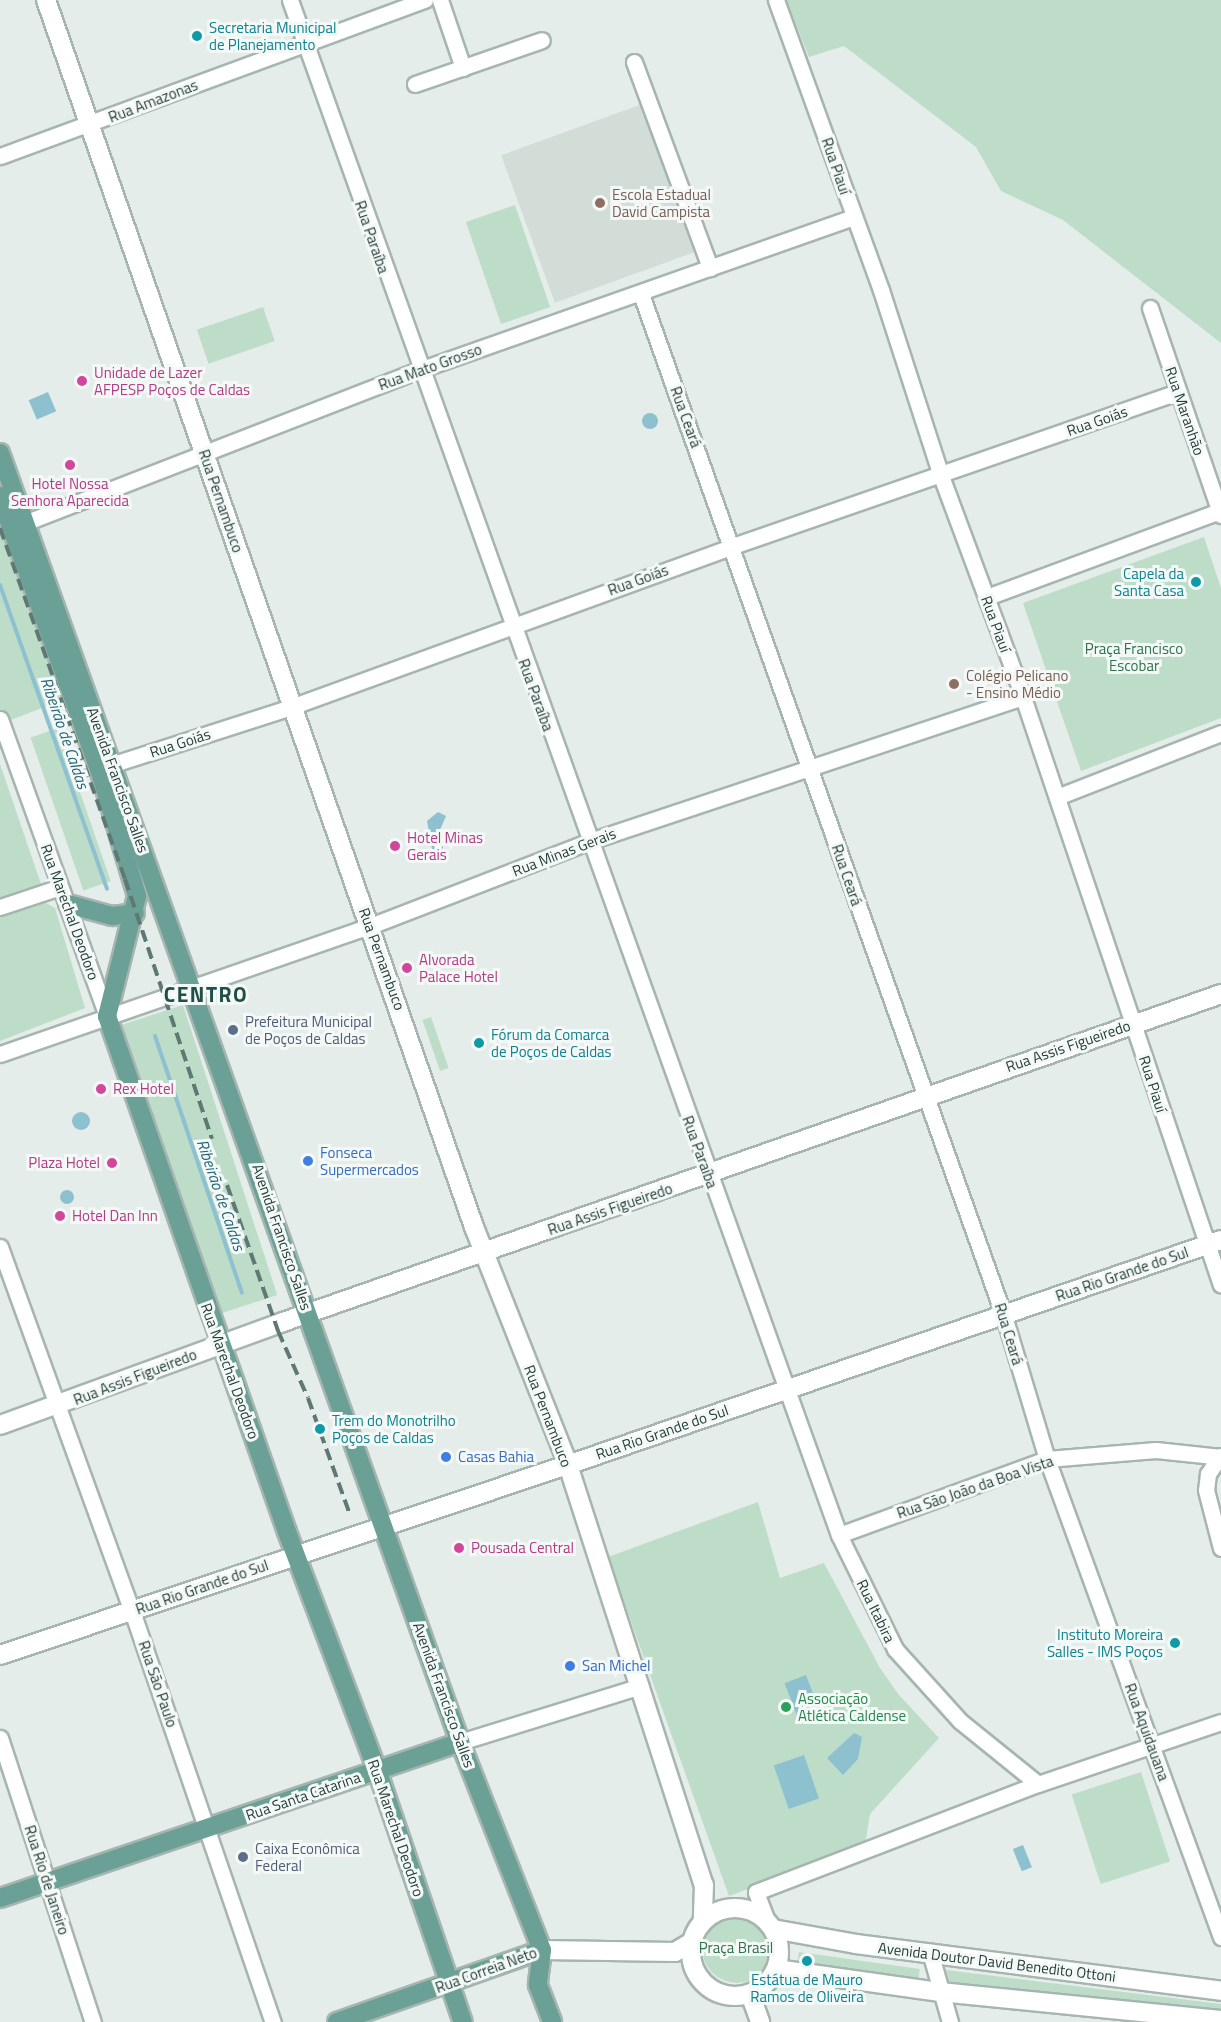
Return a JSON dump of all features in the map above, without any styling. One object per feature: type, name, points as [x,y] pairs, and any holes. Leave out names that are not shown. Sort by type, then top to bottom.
[{"type":"main road","name":"Avenida Francisco Salles","points":[[0,453],[18,526],[106,767],[194,989],[460,1742],[542,1950],[538,1985],[552,2022]]},
{"type":"main road","name":"Avenida Francisco Salles","points":[[0,496],[18,526]]},
{"type":"main road","name":"Avenida Francisco Salles","points":[[106,767],[137,896],[135,913],[108,1016]]},
{"type":"main road","points":[[68,904],[111,916],[135,913]]},
{"type":"main road","name":"Rua Marechal Deodoro","points":[[108,1016],[295,1554],[377,1770],[463,2022]]},
{"type":"main road","name":"Rua Santa Catarina","points":[[0,1898],[460,1742]]},
{"type":"main road","name":"Rua Correia Neto","points":[[338,2022],[542,1950]]},
{"type":"street","name":"Rua Pernambuco","points":[[46,0],[291,707],[484,1252],[568,1465],[704,1885],[703,1921]]},
{"type":"street","name":"Rua Paraíba","points":[[290,0],[419,370],[785,1389]]},
{"type":"street","name":"Rua Amazonas","points":[[0,156],[90,125],[304,43],[425,0]]},
{"type":"street","points":[[440,0],[463,68]]},
{"type":"street","name":"Rua Piauí","points":[[776,0],[881,290],[941,476],[1023,697],[1133,1023],[1214,1242],[1221,1285]]},
{"type":"street","points":[[415,84],[542,40]]},
{"type":"street","points":[[634,62],[710,268]]},
{"type":"street","name":"Rua Mato Grosso","points":[[18,526],[419,370],[854,218]]},
{"type":"street","name":"Rua Ceará","points":[[641,294],[733,546],[808,765],[1004,1316],[1047,1459]]},
{"type":"street","name":"Rua Maranhão","points":[[1150,308],[1220,513]]},
{"type":"street","name":"Rua Goiás","points":[[106,767],[291,707],[733,546],[941,476],[1178,392]]},
{"type":"street","points":[[987,597],[1220,513]]},
{"type":"street","name":"Rua Minas Gerais","points":[[0,1054],[194,989],[370,926],[590,841],[808,765],[1023,697]]},
{"type":"street","name":"Rua Marechal Deodoro","points":[[0,719],[3,736],[68,904],[108,1016]]},
{"type":"street","points":[[1057,797],[1221,733]]},
{"type":"street","points":[[0,907],[60,886]]},
{"type":"street","name":"Rua Assis Figueiredo","points":[[0,1425],[55,1407],[221,1344],[708,1176],[925,1096],[1221,994]]},
{"type":"street","name":"Rua Rio Grande do Sul","points":[[0,1655],[382,1524],[568,1465],[1214,1242]]},
{"type":"street","name":"Rua São Paulo","points":[[0,1246],[55,1407],[132,1611],[273,2022]]},
{"type":"street","name":"Rua Itabira","points":[[785,1389],[839,1534],[895,1649],[960,1721],[1038,1784]]},
{"type":"street","name":"Rua São João da Boa Vista","points":[[839,1534],[1047,1459],[1156,1450],[1220,1456]]},
{"type":"street","points":[[1220,1456],[1208,1474],[1206,1490],[1221,1548]]},
{"type":"street","name":"Rua Aquidauana","points":[[1047,1459],[1220,1931]]},
{"type":"street","name":"Rua Santa Catarina","points":[[460,1742],[641,1686]]},
{"type":"street","points":[[693,1941],[675,1952],[712,1989],[737,1996],[750,1994],[762,1987],[776,1969],[779,1951],[756,1892],[1038,1784],[1221,1722]]},
{"type":"street","name":"Rua Rio de Janeiro","points":[[0,1738],[93,2022]]},
{"type":"street","points":[[695,1970],[693,1941],[703,1921],[712,1914],[735,1908],[758,1913],[770,1925]]},
{"type":"street","name":"Avenida Doutor David Benedito Ottoni","points":[[770,1925],[930,1952],[1221,1991]]},
{"type":"street","name":"Rua Correia Neto","points":[[542,1950],[675,1952]]},
{"type":"street","points":[[930,1952],[950,2022]]},
{"type":"street","points":[[776,1969],[940,1992],[1221,2020]]},
{"type":"street","points":[[750,1994],[760,2022]]},
{"type":"shaded area","name":"Escola Estadual David Campista","points":[[645,103],[699,251],[555,303],[501,155]]},
{"type":"green space","points":[[786,0],[1221,0],[1221,343],[1063,220],[1001,191],[976,147],[844,46],[809,57]]},
{"type":"green space","points":[[515,205],[550,307],[501,324],[466,222]]},
{"type":"green space","points":[[263,307],[275,341],[209,364],[197,330]]},
{"type":"green space","points":[[0,514],[66,699],[0,724]]},
{"type":"green space","name":"Praça Francisco Escobar","points":[[1204,537],[1221,588],[1221,718],[1081,771],[1023,603]]},
{"type":"green space","points":[[58,728],[111,881],[83,891],[31,737]]},
{"type":"green space","points":[[0,764],[41,884],[0,899]]},
{"type":"green space","points":[[40,900],[55,908],[85,1008],[0,1041],[0,914]]},
{"type":"green space","points":[[183,1005],[277,1295],[216,1315],[122,1025]]},
{"type":"green space","points":[[431,1017],[449,1068],[440,1071],[422,1020]]},
{"type":"green space","name":"Associação Atlética Caldense","points":[[758,1502],[780,1578],[824,1563],[880,1668],[899,1695],[939,1738],[870,1814],[865,1845],[729,1896],[608,1557]]},
{"type":"green space","points":[[1141,1772],[1170,1861],[1101,1884],[1072,1795]]},
{"type":"green space","name":"Praça Brasil","points":[[737,1913],[750,1916],[762,1923],[769,1935],[772,1948],[769,1961],[762,1973],[750,1980],[737,1983],[724,1980],[712,1973],[705,1961],[702,1948],[705,1935],[712,1923],[724,1916]]},
{"type":"green space","points":[[799,1952],[920,1969],[918,1982],[797,1965]]},
{"type":"green space","points":[[946,1970],[1221,2004],[1221,2015],[951,1986]]},
{"type":"water","points":[[48,392],[56,411],[37,420],[29,400]]},
{"type":"water","points":[[650,413],[658,421],[650,429],[642,421]]},
{"type":"water","points":[[438,812],[446,816],[440,830],[443,848],[438,853],[432,849],[427,821]]},
{"type":"water","points":[[81,1112],[87,1115],[90,1121],[87,1127],[81,1130],[75,1127],[72,1121],[75,1115]]},
{"type":"water","points":[[64,1190],[70,1190],[74,1197],[70,1204],[64,1204],[60,1200],[60,1194]]},
{"type":"water","points":[[806,1675],[819,1709],[797,1717],[785,1683]]},
{"type":"water","points":[[854,1733],[862,1737],[858,1759],[843,1775],[827,1758]]},
{"type":"water","points":[[804,1755],[819,1798],[789,1809],[774,1765]]},
{"type":"water","points":[[1023,1845],[1032,1867],[1022,1871],[1013,1849]]},
{"type":"waterway","name":"Ribeirão de Caldas","points":[[0,585],[107,889]]},
{"type":"waterway","name":"Ribeirão de Caldas","points":[[155,1036],[242,1293]]},
{"type":"railway","points":[[0,528],[125,879],[212,1139]]},
{"type":"railway","points":[[227,1185],[278,1331],[308,1398],[349,1512]]},
{"type":"place","name":"Secretaria Municipal de Planejamento","points":[[197,36]]},
{"type":"place","name":"Escola Estadual David Campista","points":[[600,203]]},
{"type":"place","name":"Unidade de Lazer AFPESP Poços de Caldas","points":[[82,381]]},
{"type":"place","name":"Hotel Nossa Senhora Aparecida","points":[[70,465]]},
{"type":"place","name":"Capela da Santa Casa","points":[[1196,582]]},
{"type":"place","name":"Colégio Pelicano - Ensino Médio","points":[[954,684]]},
{"type":"place","name":"Hotel Minas Gerais","points":[[395,846]]},
{"type":"place","name":"Alvorada Palace Hotel","points":[[407,968]]},
{"type":"place","name":"Prefeitura Municipal de Poços de Caldas","points":[[233,1030]]},
{"type":"place","name":"Fórum da Comarca de Poços de Caldas","points":[[479,1043]]},
{"type":"place","name":"Rex Hotel","points":[[101,1089]]},
{"type":"place","name":"Fonseca Supermercados","points":[[308,1161]]},
{"type":"place","name":"Plaza Hotel","points":[[112,1163]]},
{"type":"place","name":"Hotel Dan Inn","points":[[60,1216]]},
{"type":"place","name":"Trem do Monotrilho Poços de Caldas","points":[[320,1429]]},
{"type":"place","name":"Casas Bahia","points":[[446,1457]]},
{"type":"place","name":"Pousada Central","points":[[459,1548]]},
{"type":"place","name":"Instituto Moreira Salles - IMS Poços","points":[[1175,1643]]},
{"type":"place","name":"San Michel","points":[[570,1666]]},
{"type":"place","name":"Associação Atlética Caldense","points":[[786,1707]]},
{"type":"place","name":"Caixa Econômica Federal","points":[[243,1857]]},
{"type":"place","name":"Estátua de Mauro Ramos de Oliveira","points":[[807,1961]]},
{"type":"district","name":"CENTRO","points":[[206,994]]}]
